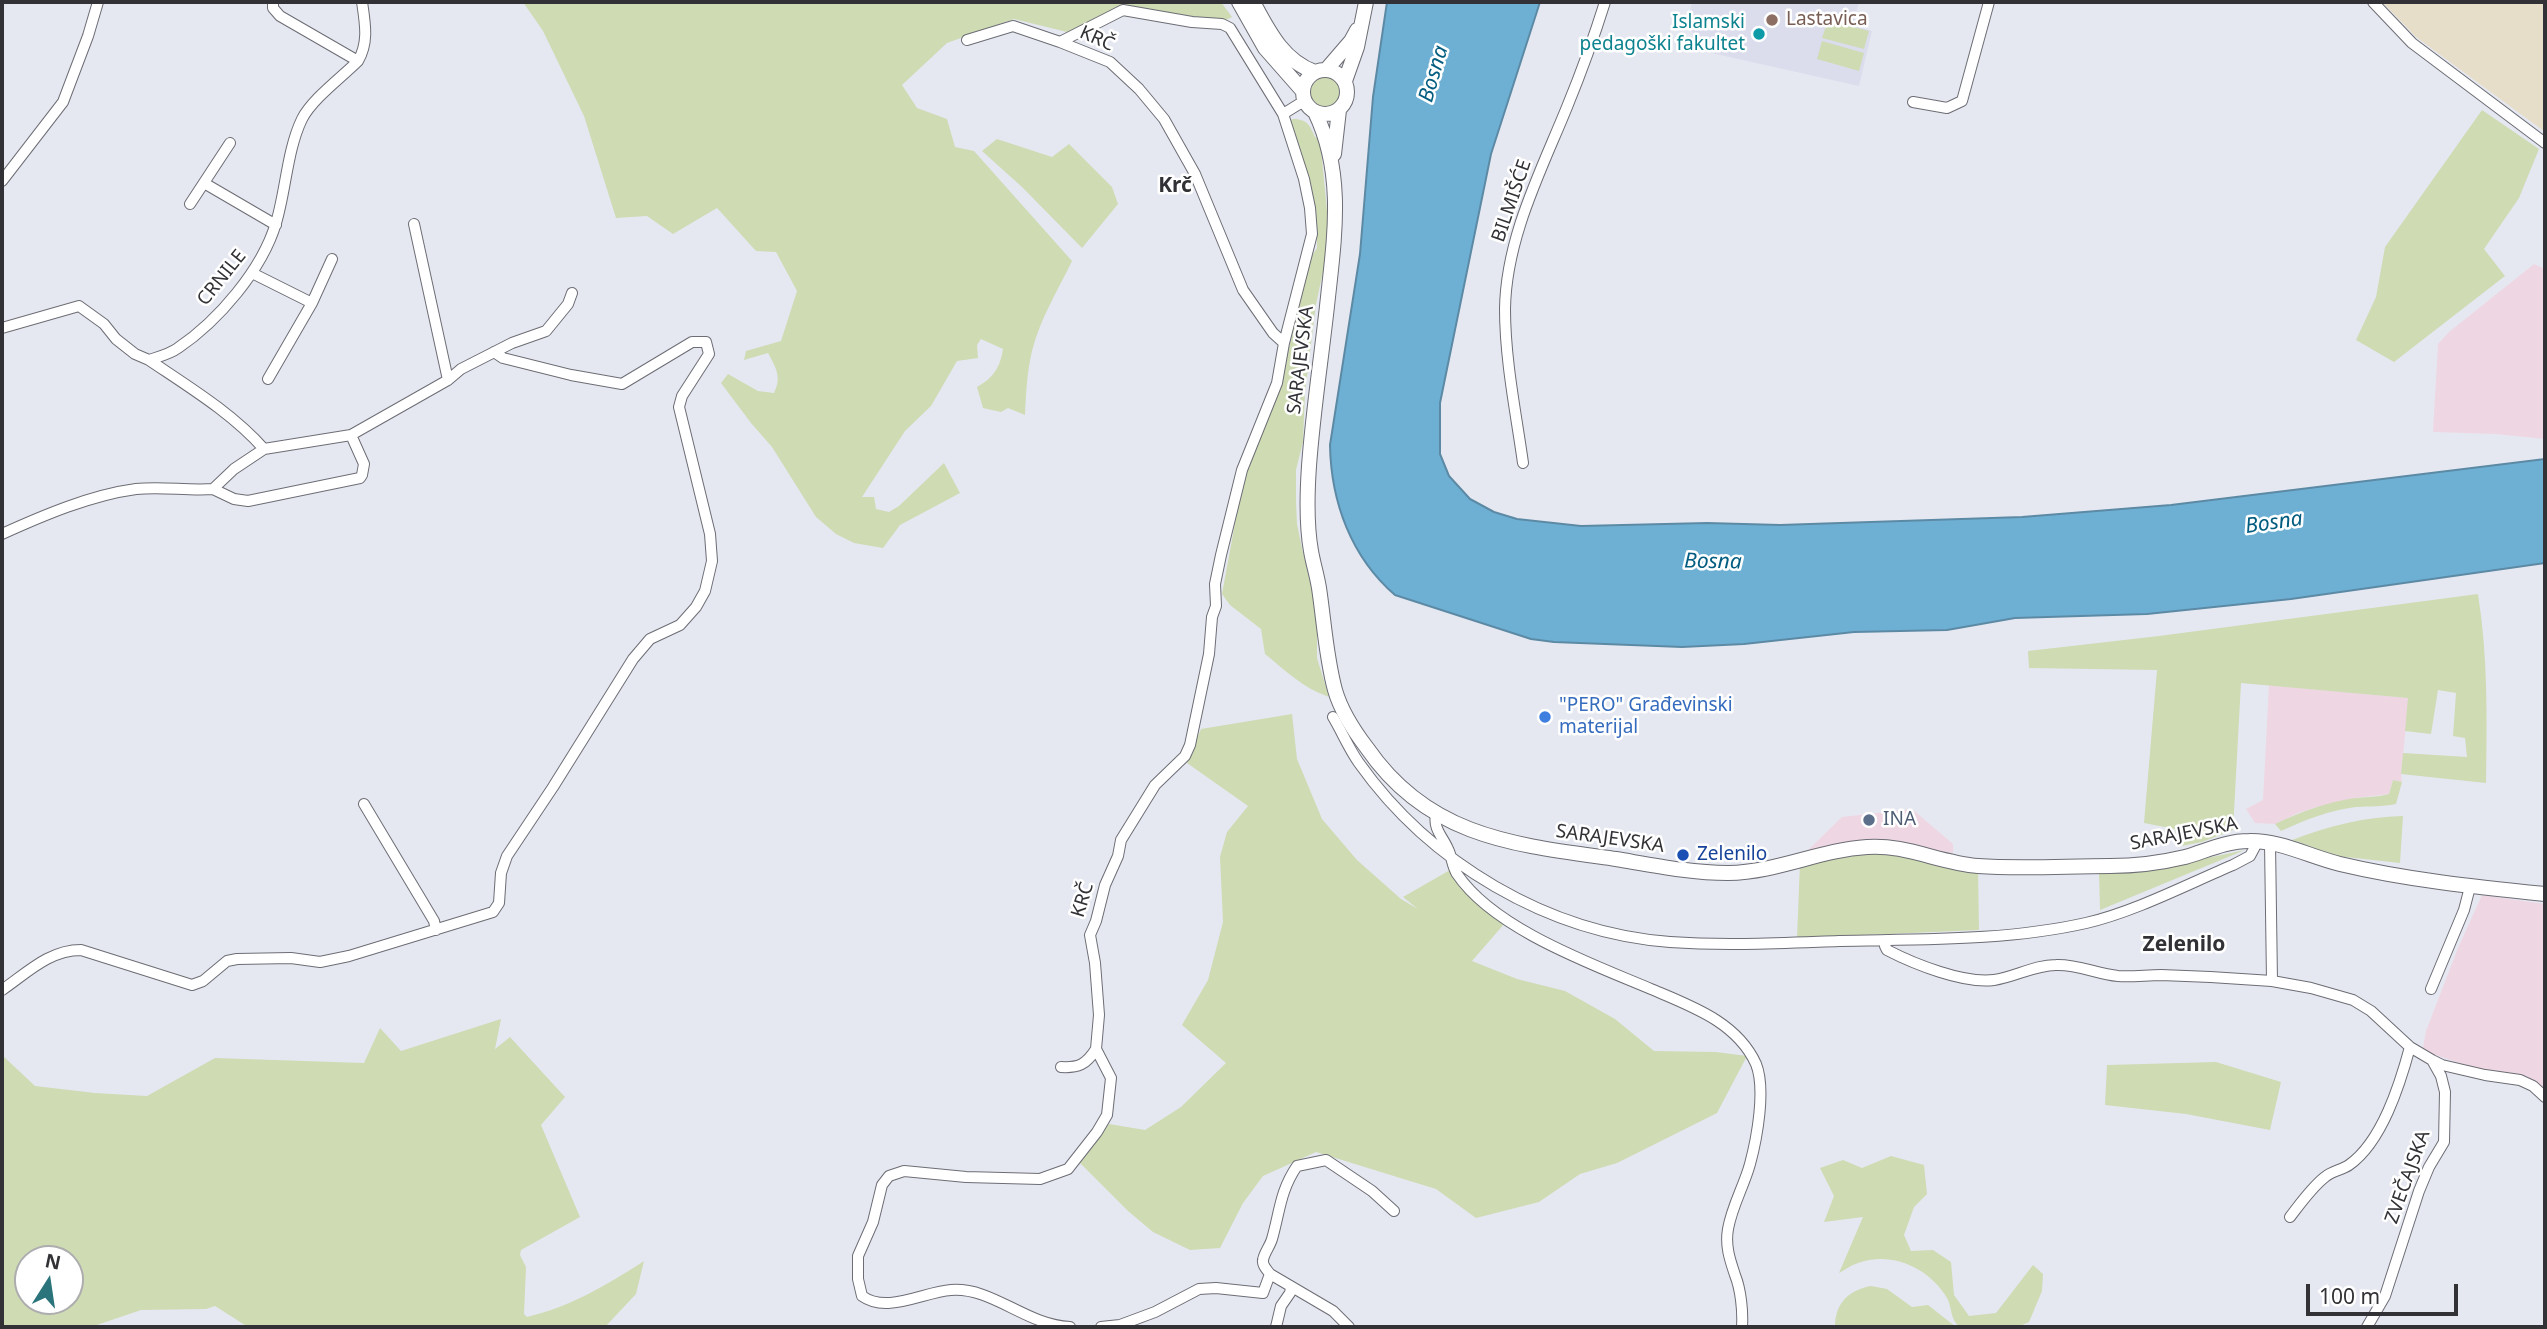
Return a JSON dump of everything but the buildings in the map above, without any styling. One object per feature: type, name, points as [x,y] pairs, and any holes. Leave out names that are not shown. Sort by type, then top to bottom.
[{"type":"main road","points":[[1239,2],[1265,48],[1315,112],[1327,115],[1339,110],[1347,96],[1345,81],[1353,60],[1366,2]]},
{"type":"main road","points":[[1253,2],[1276,43],[1288,56],[1303,68],[1335,72],[1345,81]]},
{"type":"main road","points":[[1303,95],[1307,79],[1321,71],[1351,41],[1362,19]]},
{"type":"main road","name":"SARAJEVSKA","points":[[1339,110],[1334,166],[1335,238],[1309,465],[1307,517],[1311,553],[1336,693],[1353,728],[1376,762],[1406,794],[1436,815],[1481,833],[1535,848],[1725,873],[1785,866],[1843,849],[1873,846],[1913,851],[1974,866],[2118,866],[2162,862],[2228,843],[2264,842],[2339,864],[2470,887],[2545,894]]},
{"type":"main road","name":"SARAJEVSKA","points":[[1315,112],[1327,139],[1334,166]]},
{"type":"street","points":[[2,181],[63,102],[98,2]]},
{"type":"street","points":[[272,2],[273,8],[280,16],[358,61],[366,39],[362,2]]},
{"type":"street","name":"BILMIŠĆE","points":[[1522,463],[1507,346],[1505,308],[1514,243],[1605,2]]},
{"type":"street","points":[[1913,102],[1947,108],[1962,101],[1989,2]]},
{"type":"street","points":[[2373,2],[2412,43],[2545,143]]},
{"type":"street","name":"KRČ","points":[[1060,42],[1123,10],[1192,22],[1222,24],[1230,28],[1283,114],[1304,179],[1311,234],[1277,383],[1242,470],[1221,555],[1215,584],[1216,606],[1212,617],[1209,654],[1190,746],[1185,756],[1155,785],[1121,840],[1118,856],[1105,885],[1097,922],[1090,935],[1099,1015],[1096,1049]]},
{"type":"street","points":[[967,40],[1013,26],[1060,42]]},
{"type":"street","name":"KRČ","points":[[1060,42],[1110,62],[1139,89],[1164,119],[1195,174],[1242,290],[1273,333],[1284,343]]},
{"type":"street","name":"CRNILE","points":[[149,360],[176,350],[198,333],[252,273],[276,225],[293,148],[304,116],[358,61]]},
{"type":"street","points":[[1283,114],[1303,95]]},
{"type":"street","points":[[190,204],[230,143]]},
{"type":"street","points":[[205,183],[276,225]]},
{"type":"street","points":[[414,224],[448,380]]},
{"type":"street","points":[[268,379],[312,303],[332,259]]},
{"type":"street","points":[[252,273],[312,303]]},
{"type":"street","points":[[213,489],[234,469],[264,449],[351,435],[448,380],[461,369],[512,343],[546,331],[568,304],[572,293]]},
{"type":"street","points":[[2,328],[79,306],[104,324],[116,339],[135,354],[149,360],[250,432],[264,449]]},
{"type":"street","points":[[2,990],[44,960],[67,950],[81,950],[192,985],[203,981],[228,961],[291,958],[320,961],[349,956],[493,912],[499,903],[501,873],[507,856],[554,787],[632,659],[650,639],[680,625],[696,607],[705,590],[712,561],[708,524],[679,407],[682,396],[709,354],[706,342],[692,342],[622,384],[559,373],[503,358],[494,352]]},
{"type":"street","points":[[2,534],[36,518],[113,494],[160,487],[213,489],[234,499],[248,501],[359,478],[364,464],[351,435]]},
{"type":"street","points":[[1333,717],[1358,762],[1389,800],[1451,859],[1491,885],[1547,912],[1593,928],[1669,942],[1745,944],[1912,941],[2012,934],[2085,923],[2110,916],[2250,856],[2264,842]]},
{"type":"street","points":[[364,804],[434,921],[436,930]]},
{"type":"street","points":[[1436,815],[1436,829],[1455,870],[1463,881],[1506,919],[1569,954],[1691,1005],[1721,1023],[1744,1042],[1757,1067],[1760,1083],[1757,1127],[1750,1165],[1737,1196],[1728,1229],[1728,1255],[1743,1310],[1742,1327]]},
{"type":"street","points":[[2264,842],[2272,981]]},
{"type":"street","points":[[2431,989],[2464,910],[2470,887]]},
{"type":"street","points":[[1887,940],[1887,950],[1912,963],[1984,980],[2054,964],[2121,976],[2185,976],[2272,981],[2311,988],[2353,1000],[2371,1011],[2410,1046],[2442,1065],[2520,1080],[2533,1086],[2545,1097]]},
{"type":"street","points":[[2290,1217],[2326,1176],[2350,1165],[2365,1149],[2385,1118],[2410,1046]]},
{"type":"street","points":[[1061,1068],[1077,1068],[1089,1060],[1096,1049]]},
{"type":"street","points":[[1070,1327],[1055,1326],[1025,1317],[994,1299],[969,1291],[951,1290],[884,1304],[870,1302],[862,1296],[858,1279],[858,1256],[873,1222],[883,1185],[889,1176],[904,1171],[966,1177],[1009,1176],[1040,1179],[1068,1169],[1107,1115],[1111,1078],[1096,1049]]},
{"type":"street","name":"ZVEČAJSKA","points":[[2367,1327],[2385,1296],[2429,1167],[2444,1142],[2445,1092],[2441,1076],[2432,1060]]},
{"type":"street","points":[[1349,1327],[1332,1311],[1291,1288],[1264,1267],[1263,1260],[1273,1237],[1278,1206],[1287,1180],[1297,1166],[1326,1160],[1394,1211]]},
{"type":"street","points":[[1101,1327],[1119,1325],[1155,1312],[1199,1289],[1263,1293],[1270,1274]]},
{"type":"street","points":[[1276,1327],[1281,1306],[1291,1288]]},
{"type":"shaded area","points":[[1692,2],[1859,2],[1853,25],[1872,31],[1859,86],[1698,50],[1688,18]]},
{"type":"shaded area","points":[[2382,2],[2545,2],[2545,132],[2416,37]]},
{"type":"shaded area","points":[[2534,264],[2545,269],[2545,439],[2433,432],[2438,344],[2449,332]]},
{"type":"shaded area","points":[[2269,685],[2409,698],[2402,782],[2393,780],[2389,794],[2355,798],[2318,807],[2275,824],[2255,823],[2246,809],[2263,800]]},
{"type":"shaded area","points":[[1912,809],[1953,844],[1953,853],[1888,842],[1803,855],[1842,817]]},
{"type":"shaded area","points":[[2482,895],[2545,904],[2545,1090],[2526,1076],[2482,1071],[2423,1048],[2426,1031],[2458,948]]},
{"type":"green space","points":[[523,2],[1221,2],[1232,17],[1226,20],[1199,20],[1122,8],[1067,32],[1014,19],[947,43],[902,85],[917,108],[947,119],[955,147],[974,151],[1072,261],[1035,339],[1029,367],[1025,415],[1008,408],[1001,412],[983,408],[977,387],[995,372],[1003,349],[981,339],[977,345],[978,358],[957,361],[931,406],[905,431],[862,497],[874,497],[876,509],[889,512],[899,506],[944,463],[960,493],[900,525],[883,548],[854,543],[836,534],[816,517],[772,447],[721,383],[728,374],[758,391],[774,393],[778,377],[768,353],[744,360],[746,351],[781,341],[797,291],[776,252],[756,251],[717,208],[673,234],[647,216],[616,218],[584,116],[543,31]]},
{"type":"green space","points":[[1828,20],[1869,31],[1864,49],[1822,38]]},
{"type":"green space","points":[[1822,41],[1864,53],[1859,71],[1817,59]]},
{"type":"green space","points":[[1325,76],[1336,81],[1341,92],[1336,103],[1325,108],[1314,103],[1309,92],[1314,81]]},
{"type":"green space","points":[[2482,110],[2539,149],[2519,198],[2484,249],[2505,276],[2394,362],[2356,340],[2376,297],[2385,247]]},
{"type":"green space","points":[[1290,120],[1305,122],[1315,137],[1320,139],[1328,221],[1326,258],[1316,304],[1305,392],[1303,442],[1296,470],[1296,502],[1297,524],[1317,604],[1317,658],[1329,697],[1303,684],[1265,654],[1261,629],[1230,605],[1222,594],[1240,496],[1249,463],[1280,385],[1311,257],[1317,248],[1316,214]]},
{"type":"green space","points":[[997,139],[1052,157],[1069,144],[1112,187],[1118,204],[1082,248],[982,151]]},
{"type":"green space","points":[[2478,594],[2487,712],[2486,783],[2401,774],[2403,753],[2467,757],[2465,738],[2453,736],[2456,693],[2438,690],[2431,734],[2405,731],[2408,698],[2241,683],[2233,830],[2202,842],[2177,847],[2175,829],[2144,823],[2157,670],[2029,668],[2028,651]]},
{"type":"green space","points":[[1292,714],[1297,759],[1322,819],[1357,860],[1401,899],[1418,909],[1403,897],[1450,870],[1505,923],[1472,961],[1517,979],[1565,991],[1615,1019],[1654,1051],[1716,1052],[1747,1056],[1717,1113],[1617,1163],[1580,1174],[1539,1202],[1476,1218],[1436,1189],[1316,1152],[1263,1176],[1243,1203],[1220,1248],[1190,1250],[1153,1232],[1128,1211],[1079,1162],[1109,1124],[1145,1130],[1181,1107],[1226,1063],[1182,1025],[1208,980],[1223,922],[1220,857],[1227,832],[1248,806],[1187,763],[1201,729]]},
{"type":"green space","points":[[2393,780],[2402,782],[2396,804],[2337,810],[2281,831],[2275,824],[2335,802],[2389,794]]},
{"type":"green space","points":[[2403,816],[2400,863],[2337,856],[2292,840],[2346,823]]},
{"type":"green space","points":[[2245,850],[2100,910],[2099,871],[2146,871]]},
{"type":"green space","points":[[1866,851],[1978,866],[1979,930],[1797,938],[1800,863]]},
{"type":"green space","points":[[501,1019],[495,1049],[510,1037],[565,1097],[541,1125],[580,1217],[521,1250],[520,1255],[526,1267],[524,1314],[527,1317],[574,1301],[644,1261],[636,1294],[605,1327],[248,1327],[215,1306],[206,1309],[141,1310],[91,1327],[9,1327],[2,1324],[2,1055],[35,1086],[147,1096],[215,1058],[364,1063],[380,1028],[401,1051]]},
{"type":"green space","points":[[2216,1062],[2281,1082],[2270,1130],[2186,1114],[2105,1105],[2107,1065]]},
{"type":"green space","points":[[1891,1156],[1924,1165],[1927,1194],[1914,1207],[1904,1235],[1911,1251],[1933,1250],[1951,1262],[1954,1295],[1969,1316],[1996,1313],[2033,1265],[2043,1274],[2042,1291],[2029,1322],[2018,1327],[1960,1327],[1954,1321],[1947,1298],[1939,1287],[1920,1271],[1896,1261],[1871,1260],[1855,1264],[1839,1273],[1863,1217],[1824,1222],[1834,1196],[1820,1168],[1843,1160],[1862,1168]]},
{"type":"green space","points":[[1871,1286],[1887,1289],[1912,1307],[1928,1305],[1956,1327],[1835,1327],[1838,1311],[1845,1299],[1856,1291]]},
{"type":"water","name":"Bosna","points":[[1387,2],[1540,2],[1491,154],[1440,403],[1440,454],[1449,476],[1470,499],[1494,512],[1517,519],[1581,526],[1707,523],[1780,525],[2022,517],[2171,505],[2545,459],[2545,563],[2291,599],[2147,614],[2015,618],[1947,630],[1854,632],[1744,644],[1682,647],[1531,639],[1395,595],[1366,564],[1346,527],[1334,487],[1330,445],[1360,254],[1373,97]]},
{"type":"place","name":"Lastavica","points":[[1772,20]]},
{"type":"place","name":"Islamski pedagoški fakultet","points":[[1759,34]]},
{"type":"place","name":"\"PERO\" Građevinski materijal","points":[[1545,717]]},
{"type":"place","name":"INA","points":[[1869,820]]},
{"type":"place","name":"Zelenilo","points":[[1683,855]]},
{"type":"district","name":"Krč","points":[[1175,186]]},
{"type":"district","name":"Zelenilo","points":[[2184,945]]}]
